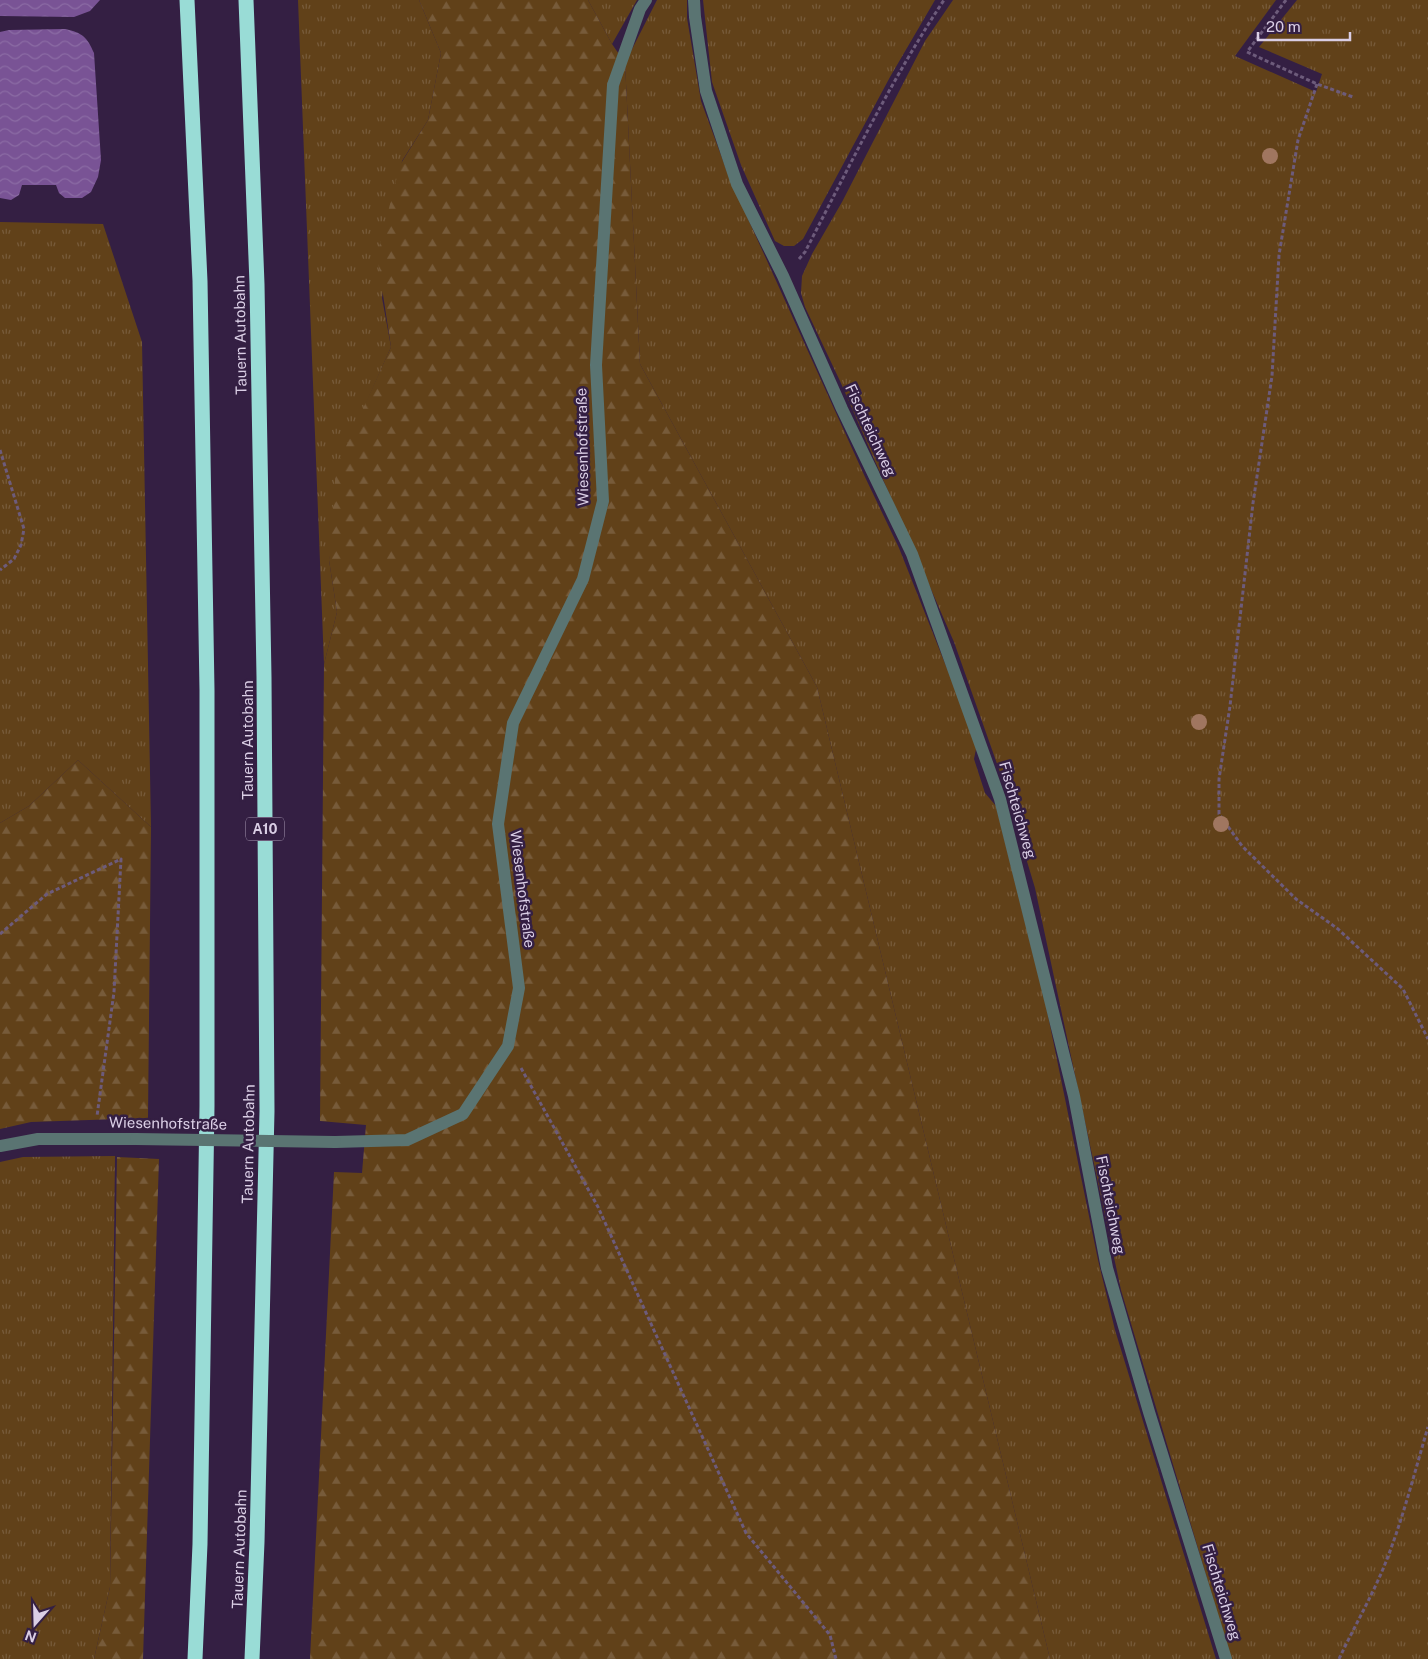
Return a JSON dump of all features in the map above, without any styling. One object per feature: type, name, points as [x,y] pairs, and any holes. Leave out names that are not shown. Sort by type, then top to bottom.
[{"type":"highway","points":[[188,0],[200,281],[207,690],[207,1116],[200,1544],[195,1659]]},
{"type":"highway","name":"Tauern Autobahn","points":[[246,0],[258,333],[264,687],[267,1101],[258,1542],[252,1659]]},
{"type":"street","name":"Wiesenhofstraße","points":[[0,1146],[38,1140],[94,1139],[335,1142],[407,1140],[463,1114],[508,1046],[519,988],[498,824],[513,723],[583,579],[603,501],[596,365],[613,86],[640,8],[646,0]]},
{"type":"street","name":"Fischteichweg","points":[[694,0],[706,91],[737,184],[783,276],[842,409],[912,554],[1000,799],[1074,1096],[1107,1268],[1149,1412],[1226,1659]]},
{"type":"path","points":[[783,276],[806,252],[876,117],[921,35],[944,0]]},
{"type":"path","points":[[1286,0],[1247,52],[1316,84],[1353,97]]},
{"type":"path","points":[[1316,84],[1298,140],[1279,255],[1272,376],[1253,503],[1230,706],[1219,779],[1219,814],[1242,846],[1296,899],[1338,930],[1404,989],[1428,1039]]},
{"type":"path","points":[[0,450],[24,529],[21,545],[14,559],[0,570]]},
{"type":"path","points":[[0,934],[46,894],[121,860],[114,992],[94,1139]]},
{"type":"path","points":[[508,1046],[598,1208],[746,1532],[830,1635],[836,1659]]},
{"type":"path","points":[[1339,1659],[1348,1638],[1369,1602],[1384,1567],[1428,1427]]},
{"type":"green space","points":[[298,0],[419,0],[441,53],[428,120],[402,161],[382,298],[391,347],[367,401],[329,560],[337,612],[324,664]]},
{"type":"green space","points":[[419,0],[588,0],[612,44],[625,63],[640,364],[817,687],[1050,1659],[310,1659],[334,1172],[362,1173],[366,1125],[320,1121],[324,664],[337,612],[329,560],[336,468],[391,347],[377,255],[400,165],[428,120],[441,53]]},
{"type":"green space","points":[[588,0],[637,0],[612,44]]},
{"type":"green space","points":[[657,0],[687,0],[687,18],[701,101],[729,177],[899,548],[977,744],[974,759],[985,793],[996,806],[1046,1006],[1098,1260],[1115,1330],[1216,1659],[1050,1659],[817,687],[640,364],[625,63]]},
{"type":"green space","points":[[703,0],[935,0],[890,77],[803,239],[794,246],[784,246],[775,241],[741,165],[712,82]]},
{"type":"green space","points":[[953,0],[1276,0],[1235,56],[1316,92],[1322,74],[1259,47],[1297,0],[1428,0],[1428,1659],[1231,1659],[1121,1290],[1035,888],[1001,775],[954,642],[840,381],[805,307],[801,293],[802,276],[812,254],[842,202],[925,41]]},
{"type":"green space","points":[[0,222],[103,224],[142,342],[151,827],[78,760],[29,806],[0,823]]},
{"type":"green space","points":[[78,760],[151,827],[148,1118],[31,1122],[0,1129],[0,823],[29,806]]},
{"type":"green space","points":[[115,1156],[110,1587],[94,1659],[0,1659],[0,1162],[23,1157]]},
{"type":"green space","points":[[117,1157],[159,1159],[143,1659],[94,1659],[110,1587]]},
{"type":"water","points":[[0,0],[100,0],[90,11],[74,17],[0,16]]},
{"type":"water","points":[[65,29],[84,36],[94,53],[101,160],[98,177],[91,192],[82,198],[65,198],[59,193],[56,185],[22,185],[19,195],[11,200],[0,198],[0,32],[9,30]]}]
